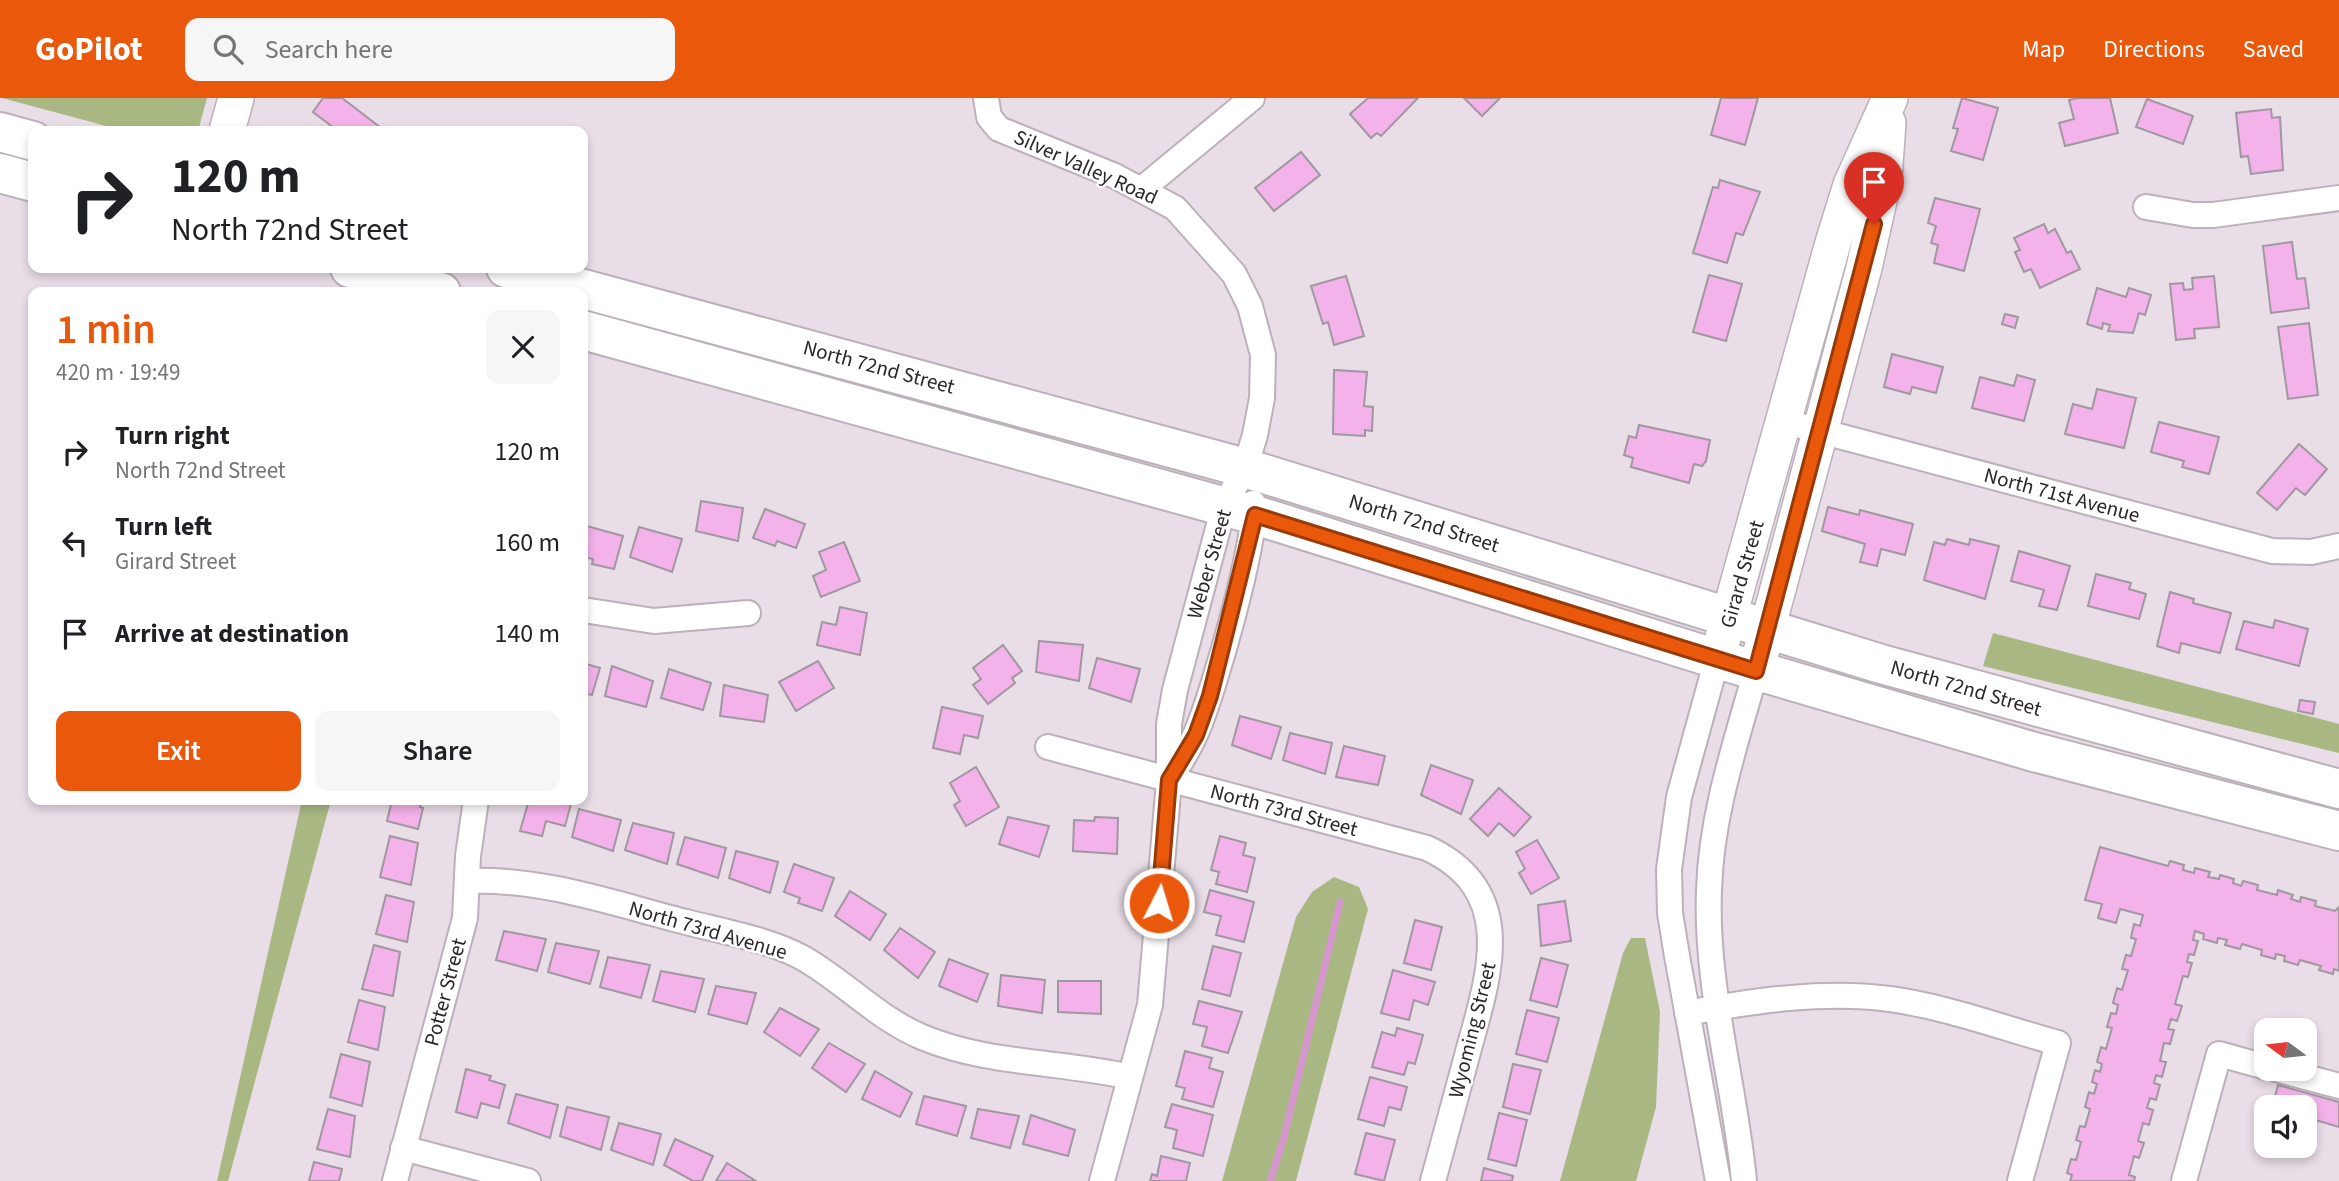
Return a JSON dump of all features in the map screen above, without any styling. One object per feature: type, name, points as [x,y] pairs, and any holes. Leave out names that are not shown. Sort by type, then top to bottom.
[{"type":"main road","points":[[0,132],[28,140]]},
{"type":"main road","points":[[0,173],[28,181]]},
{"type":"main road","points":[[369,273],[422,287]]},
{"type":"main road","name":"North 72nd Street","points":[[524,273],[576,287]]},
{"type":"main road","name":"North 72nd Street","points":[[588,290],[1245,468],[1768,631],[2042,710],[2339,789]]},
{"type":"main road","name":"North 72nd Street","points":[[588,331],[1239,511],[1756,671],[2034,752],[2339,831]]},
{"type":"street","points":[[228,126],[236,98]]},
{"type":"street","name":"Silver Valley Road","points":[[986,98],[989,117],[999,129],[1142,188],[1175,208],[1215,249],[1234,274],[1250,306],[1260,337],[1263,385],[1257,426],[1245,468]]},
{"type":"street","points":[[1142,188],[1252,98]]},
{"type":"street","name":"Girard Street","points":[[1718,1181],[1670,913],[1670,849],[1681,788],[1851,185],[1890,100]]},
{"type":"street","name":"Girard Street","points":[[1744,1181],[1711,954],[1709,877],[1722,796],[1822,431],[1874,224],[1884,178],[1890,100]]},
{"type":"street","points":[[2146,206],[2193,215],[2213,215],[2339,198]]},
{"type":"street","name":"North 71st Avenue","points":[[1786,422],[2272,551],[2291,554],[2339,546]]},
{"type":"street","name":"Weber Street","points":[[1169,780],[1196,735],[1210,696],[1245,468]]},
{"type":"street","name":"Weber Street","points":[[1102,1181],[1153,980],[1169,780],[1168,724],[1175,690],[1239,511]]},
{"type":"street","points":[[588,611],[654,621],[748,613]]},
{"type":"street","name":"North 73rd Street","points":[[1048,747],[1427,848],[1446,857],[1471,880]]},
{"type":"street","name":"Potter Street","points":[[395,1181],[460,939],[475,805]]},
{"type":"street","name":"North 73rd Avenue","points":[[468,881],[510,880],[551,887],[760,942],[803,958],[879,1014],[943,1045],[1013,1060],[1090,1067],[1130,1077]]},
{"type":"street","name":"Wyoming Street","points":[[1433,1181],[1490,963],[1489,924],[1471,880]]},
{"type":"street","points":[[1686,1013],[1808,996],[1892,999],[2058,1043],[2020,1181]]},
{"type":"street","points":[[2184,1181],[2219,1054],[2254,1064]]},
{"type":"street","points":[[2317,1080],[2339,1086]]},
{"type":"street","points":[[403,1149],[528,1181]]},
{"type":"green space","points":[[2,98],[207,98],[199,126],[106,126]]},
{"type":"green space","points":[[1993,633],[2339,724],[2339,753],[1983,666]]},
{"type":"green space","points":[[301,805],[330,805],[228,1181],[217,1181]]},
{"type":"green space","points":[[1334,877],[1359,887],[1368,909],[1296,1181],[1222,1181],[1296,917],[1312,892]]},
{"type":"green space","points":[[1631,938],[1645,938],[1660,1012],[1656,1107],[1636,1181],[1560,1181],[1623,953]]},
{"type":"building","points":[[323,98],[342,98],[378,126],[331,126],[313,112]]},
{"type":"building","points":[[1368,98],[1418,98],[1381,136],[1377,133],[1371,138],[1350,114]]},
{"type":"building","points":[[1464,98],[1500,98],[1482,116]]},
{"type":"building","points":[[1721,98],[1758,98],[1745,145],[1711,135]]},
{"type":"building","points":[[1962,98],[1998,108],[1983,160],[1951,151],[1958,129],[1953,128]]},
{"type":"building","points":[[2110,98],[2118,133],[2065,146],[2059,123],[2074,119],[2069,100]]},
{"type":"building","points":[[2147,99],[2193,116],[2183,144],[2136,127]]},
{"type":"building","points":[[2271,109],[2272,118],[2280,117],[2283,170],[2251,174],[2248,156],[2241,157],[2236,113]]},
{"type":"building","points":[[1301,152],[1320,175],[1274,211],[1255,188]]},
{"type":"building","points":[[1720,180],[1760,192],[1743,235],[1736,233],[1727,263],[1693,253],[1713,187],[1718,188]]},
{"type":"building","points":[[1935,198],[1980,209],[1964,271],[1934,263],[1938,245],[1931,243],[1936,226],[1928,223]]},
{"type":"building","points":[[2044,224],[2048,233],[2055,229],[2067,253],[2071,251],[2080,269],[2040,288],[2031,269],[2024,272],[2015,252],[2020,250],[2014,238]]},
{"type":"building","points":[[2292,242],[2297,279],[2305,278],[2309,308],[2271,313],[2263,246]]},
{"type":"building","points":[[1709,275],[1742,284],[1726,341],[1693,332]]},
{"type":"building","points":[[1346,276],[1364,336],[1334,345],[1328,322],[1323,324],[1311,286]]},
{"type":"building","points":[[2214,276],[2219,327],[2194,329],[2195,338],[2176,340],[2170,284],[2183,283],[2184,290],[2193,289],[2192,278]]},
{"type":"building","points":[[2097,288],[2126,297],[2129,288],[2151,295],[2145,315],[2139,313],[2133,333],[2108,331],[2110,325],[2103,323],[2102,329],[2087,324]]},
{"type":"building","points":[[2005,314],[2018,317],[2015,328],[2002,324]]},
{"type":"building","points":[[2309,323],[2318,395],[2288,399],[2278,327]]},
{"type":"building","points":[[1892,354],[1943,367],[1936,393],[1912,387],[1910,394],[1884,387]]},
{"type":"building","points":[[1334,370],[1367,372],[1364,406],[1373,407],[1372,431],[1365,430],[1365,436],[1333,434]]},
{"type":"building","points":[[2017,375],[2035,380],[2024,421],[1972,408],[1980,377],[2014,386]]},
{"type":"building","points":[[2097,389],[2136,398],[2124,448],[2065,434],[2073,404],[2092,409]]},
{"type":"building","points":[[2159,422],[2219,437],[2209,474],[2182,467],[2184,461],[2151,452]]},
{"type":"building","points":[[1639,425],[1710,440],[1706,461],[1702,466],[1694,464],[1689,483],[1631,467],[1633,458],[1624,455],[1629,436],[1636,438]]},
{"type":"building","points":[[2299,444],[2327,469],[2305,495],[2296,488],[2277,510],[2257,493]]},
{"type":"building","points":[[701,501],[743,508],[738,541],[696,531]]},
{"type":"building","points":[[1828,507],[1859,515],[1860,510],[1913,524],[1905,555],[1881,549],[1877,566],[1860,562],[1865,544],[1822,531]]},
{"type":"building","points":[[765,509],[805,524],[796,548],[777,541],[775,546],[753,538]]},
{"type":"building","points":[[588,526],[623,536],[614,569],[592,564],[593,559],[588,558]]},
{"type":"building","points":[[639,527],[682,539],[672,572],[630,557]]},
{"type":"building","points":[[1947,539],[1969,545],[1970,539],[1999,546],[1985,599],[1924,580],[1934,542],[1945,545]]},
{"type":"building","points":[[844,542],[860,581],[821,597],[813,576],[826,570],[819,552]]},
{"type":"building","points":[[2019,551],[2070,566],[2057,610],[2039,606],[2044,590],[2011,581]]},
{"type":"building","points":[[2096,574],[2131,583],[2129,589],[2146,594],[2139,619],[2088,606]]},
{"type":"building","points":[[2170,592],[2194,599],[2193,603],[2231,613],[2220,653],[2181,643],[2179,653],[2157,646]]},
{"type":"building","points":[[840,607],[867,613],[860,655],[817,645],[822,622],[836,625]]},
{"type":"building","points":[[2275,620],[2308,629],[2299,666],[2236,649],[2244,621],[2273,628]]},
{"type":"building","points":[[1039,641],[1083,645],[1079,681],[1036,672]]},
{"type":"building","points":[[1003,645],[1022,671],[1012,678],[1015,683],[988,704],[973,685],[981,679],[973,668]]},
{"type":"building","points":[[1097,658],[1140,669],[1131,702],[1089,688]]},
{"type":"building","points":[[818,661],[834,688],[796,711],[779,682]]},
{"type":"building","points":[[588,664],[600,668],[592,695],[588,694]]},
{"type":"building","points":[[612,666],[653,681],[646,707],[605,696]]},
{"type":"building","points":[[669,669],[711,683],[703,710],[661,698]]},
{"type":"building","points":[[724,685],[768,695],[764,722],[720,716]]},
{"type":"building","points":[[2300,700],[2315,702],[2313,714],[2298,711]]},
{"type":"building","points":[[942,707],[983,716],[978,738],[964,735],[960,754],[933,748]]},
{"type":"building","points":[[1240,716],[1281,727],[1271,759],[1232,745]]},
{"type":"building","points":[[1290,733],[1332,743],[1325,774],[1283,760]]},
{"type":"building","points":[[1344,746],[1385,756],[1378,785],[1336,777]]},
{"type":"building","points":[[1431,765],[1473,780],[1461,814],[1421,795]]},
{"type":"building","points":[[976,767],[999,807],[966,826],[954,805],[960,801],[950,783]]},
{"type":"building","points":[[1499,788],[1531,817],[1514,836],[1499,823],[1488,836],[1470,819]]},
{"type":"building","points":[[391,805],[420,805],[423,808],[418,829],[387,821]]},
{"type":"building","points":[[528,805],[571,805],[565,826],[546,821],[542,836],[520,831]]},
{"type":"building","points":[[579,809],[621,820],[613,851],[572,837]]},
{"type":"building","points":[[1008,817],[1049,826],[1039,857],[999,844]]},
{"type":"building","points":[[1095,817],[1118,818],[1117,854],[1073,851],[1074,820],[1094,821]]},
{"type":"building","points":[[633,823],[674,833],[667,864],[625,850]]},
{"type":"building","points":[[390,836],[418,843],[411,885],[380,877]]},
{"type":"building","points":[[1220,836],[1246,843],[1243,855],[1255,858],[1247,892],[1216,884],[1219,872],[1211,870]]},
{"type":"building","points":[[685,837],[726,848],[718,878],[677,864]]},
{"type":"building","points":[[1537,840],[1559,878],[1531,894],[1519,873],[1525,869],[1516,852]]},
{"type":"building","points":[[2100,847],[2168,866],[2170,861],[2184,865],[2183,870],[2194,873],[2195,868],[2210,872],[2208,877],[2219,879],[2220,875],[2234,879],[2233,883],[2241,886],[2243,881],[2258,885],[2257,890],[2277,895],[2278,890],[2293,895],[2291,899],[2300,902],[2301,897],[2316,901],[2315,906],[2335,911],[2339,907],[2339,971],[2334,969],[2333,974],[2319,970],[2321,966],[2300,960],[2298,965],[2284,961],[2285,956],[2276,954],[2275,959],[2261,955],[2262,950],[2242,944],[2240,949],[2225,945],[2227,940],[2218,938],[2217,943],[2203,939],[2204,934],[2195,931],[2193,940],[2198,941],[2194,955],[2189,954],[2187,962],[2192,963],[2188,977],[2183,976],[2175,1004],[2182,1006],[2177,1021],[2171,1019],[2168,1029],[2174,1030],[2170,1044],[2164,1043],[2160,1061],[2166,1062],[2162,1077],[2156,1075],[2154,1083],[2160,1085],[2156,1100],[2150,1098],[2147,1108],[2153,1110],[2149,1125],[2143,1123],[2138,1141],[2144,1143],[2139,1158],[2134,1156],[2129,1175],[2135,1177],[2134,1181],[2070,1181],[2072,1175],[2067,1173],[2071,1159],[2076,1160],[2081,1142],[2076,1140],[2080,1126],[2085,1127],[2090,1109],[2085,1107],[2089,1092],[2094,1094],[2097,1084],[2092,1082],[2095,1070],[2100,1072],[2102,1064],[2097,1062],[2101,1047],[2106,1049],[2112,1028],[2107,1027],[2111,1013],[2116,1014],[2118,1005],[2113,1003],[2117,988],[2122,990],[2128,970],[2122,969],[2126,955],[2131,956],[2136,939],[2131,938],[2134,924],[2140,926],[2143,915],[2120,909],[2116,923],[2098,918],[2102,904],[2085,900]]},
{"type":"building","points":[[736,851],[778,862],[770,893],[729,878]]},
{"type":"building","points":[[794,864],[834,878],[822,911],[798,903],[800,898],[784,892]]},
{"type":"building","points":[[1210,890],[1254,902],[1244,942],[1216,935],[1221,916],[1204,912]]},
{"type":"building","points":[[850,891],[886,914],[870,940],[835,916]]},
{"type":"building","points":[[386,895],[414,902],[407,942],[376,934]]},
{"type":"building","points":[[1565,901],[1571,941],[1541,946],[1538,905]]},
{"type":"building","points":[[1415,920],[1442,927],[1431,970],[1404,963]]},
{"type":"building","points":[[900,928],[935,952],[918,978],[884,950]]},
{"type":"building","points":[[504,931],[546,939],[537,971],[496,960]]},
{"type":"building","points":[[556,943],[599,951],[590,984],[548,972]]},
{"type":"building","points":[[374,945],[400,952],[393,996],[362,989]]},
{"type":"building","points":[[1213,946],[1241,953],[1230,996],[1202,989]]},
{"type":"building","points":[[608,957],[650,965],[641,998],[600,987]]},
{"type":"building","points":[[1541,958],[1568,965],[1557,1007],[1530,1000]]},
{"type":"building","points":[[949,959],[988,974],[977,1002],[939,986]]},
{"type":"building","points":[[1393,970],[1435,982],[1428,1005],[1414,1000],[1409,1020],[1381,1013]]},
{"type":"building","points":[[661,971],[704,979],[695,1012],[653,1001]]},
{"type":"building","points":[[1001,975],[1045,980],[1042,1013],[998,1006]]},
{"type":"building","points":[[1058,981],[1101,981],[1101,1014],[1058,1012]]},
{"type":"building","points":[[716,986],[756,993],[747,1024],[708,1014]]},
{"type":"building","points":[[359,1000],[385,1007],[378,1050],[348,1042]]},
{"type":"building","points":[[1199,1001],[1242,1012],[1228,1053],[1202,1046],[1207,1027],[1193,1024]]},
{"type":"building","points":[[780,1008],[819,1029],[800,1056],[764,1032]]},
{"type":"building","points":[[1527,1010],[1559,1018],[1547,1062],[1516,1054]]},
{"type":"building","points":[[1397,1028],[1423,1035],[1415,1064],[1408,1062],[1404,1075],[1372,1067],[1382,1032],[1395,1036]]},
{"type":"building","points":[[829,1043],[865,1064],[846,1092],[812,1068]]},
{"type":"building","points":[[1185,1051],[1212,1058],[1209,1068],[1223,1072],[1213,1107],[1182,1099],[1185,1088],[1176,1086]]},
{"type":"building","points":[[341,1054],[370,1062],[362,1106],[330,1097]]},
{"type":"building","points":[[1513,1064],[1541,1070],[1530,1114],[1503,1107]]},
{"type":"building","points":[[466,1069],[491,1076],[489,1080],[505,1085],[499,1108],[481,1103],[477,1118],[456,1112]]},
{"type":"building","points":[[875,1071],[912,1093],[900,1117],[862,1099]]},
{"type":"building","points":[[1370,1077],[1407,1087],[1401,1110],[1389,1107],[1384,1126],[1358,1119]]},
{"type":"building","points":[[2278,1085],[2314,1095],[2275,1095]]},
{"type":"building","points":[[516,1094],[558,1105],[550,1138],[508,1123]]},
{"type":"building","points":[[924,1096],[966,1106],[957,1136],[916,1124]]},
{"type":"building","points":[[2317,1096],[2339,1102],[2339,1127],[2317,1121]]},
{"type":"building","points":[[1172,1104],[1213,1115],[1203,1156],[1173,1148],[1177,1130],[1165,1127]]},
{"type":"building","points":[[567,1107],[609,1117],[601,1150],[560,1136]]},
{"type":"building","points":[[328,1109],[355,1116],[350,1157],[317,1149]]},
{"type":"building","points":[[978,1109],[1019,1116],[1010,1148],[971,1138]]},
{"type":"building","points":[[1499,1113],[1527,1120],[1516,1166],[1488,1159]]},
{"type":"building","points":[[1031,1115],[1075,1130],[1068,1156],[1023,1144]]},
{"type":"building","points":[[619,1123],[661,1134],[653,1165],[611,1150]]},
{"type":"building","points":[[1366,1133],[1395,1140],[1384,1181],[1355,1174]]},
{"type":"building","points":[[675,1139],[713,1156],[702,1181],[693,1181],[664,1165]]},
{"type":"building","points":[[1161,1156],[1190,1163],[1186,1181],[1150,1181],[1152,1174],[1157,1176]]},
{"type":"building","points":[[314,1162],[342,1169],[339,1181],[309,1181]]},
{"type":"building","points":[[727,1163],[756,1181],[716,1181]]},
{"type":"building","points":[[1484,1168],[1513,1176],[1512,1181],[1481,1181]]},
{"type":"waterway","points":[[1270,1181],[1284,1137],[1340,902]]},
{"type":"route","points":[[1159,903],[1169,780],[1196,735],[1210,696],[1255,515],[1756,671],[1822,431],[1874,224]]}]
